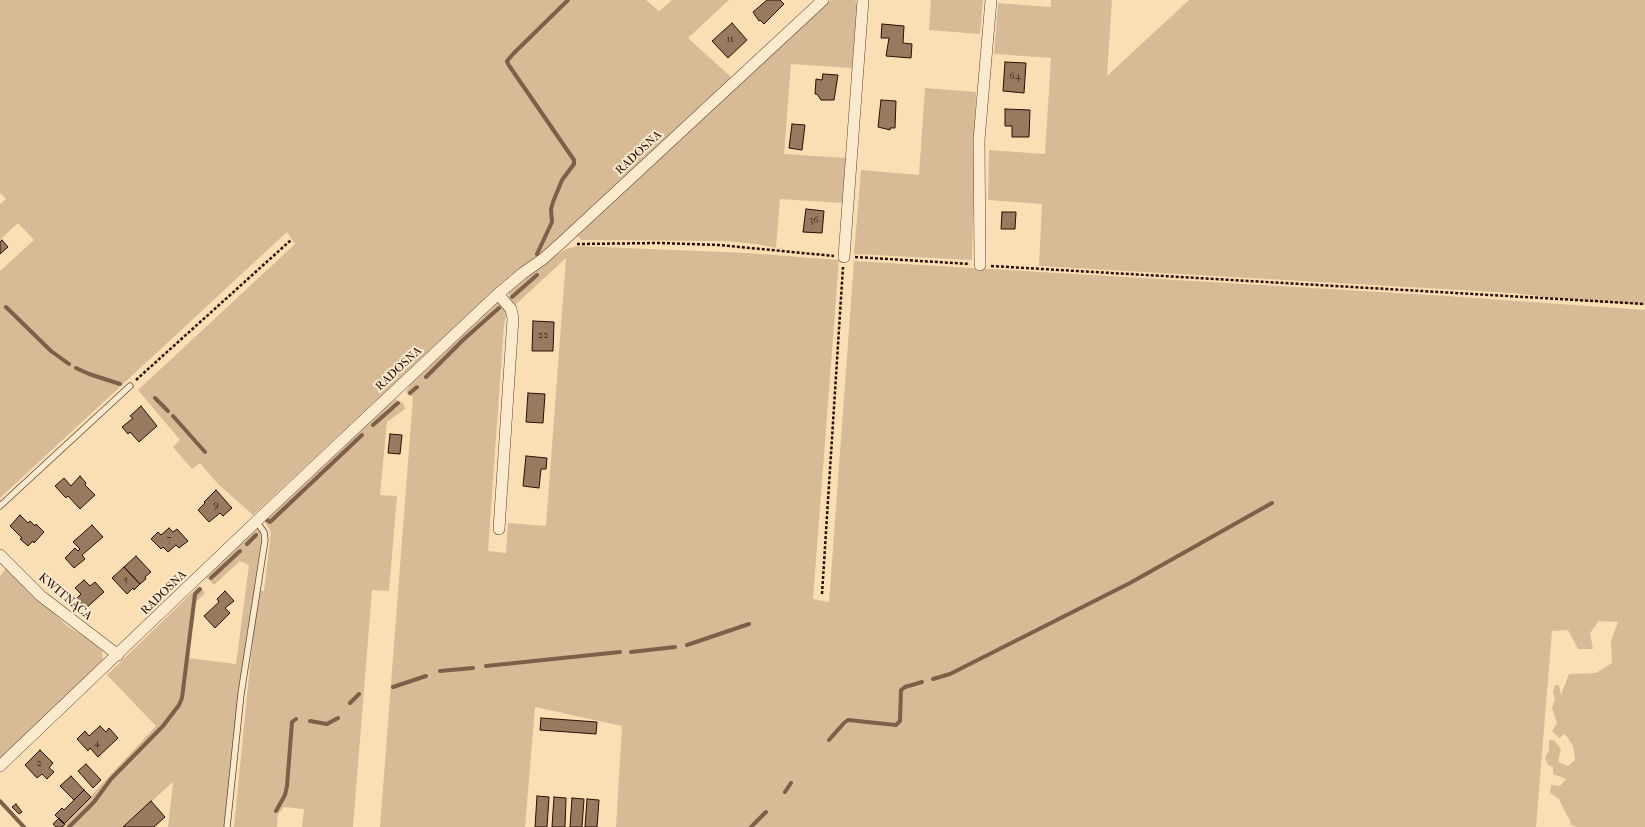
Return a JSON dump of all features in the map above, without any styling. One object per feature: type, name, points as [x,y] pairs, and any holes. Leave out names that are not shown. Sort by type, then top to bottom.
[{"type":"street","name":"RADOSNA","points":[[0,766],[118,655],[256,521],[498,294],[561,243],[823,0]]},
{"type":"street","points":[[844,257],[863,0]]},
{"type":"street","points":[[980,265],[979,140],[991,0]]},
{"type":"street","points":[[498,294],[511,309],[513,318],[499,529]]},
{"type":"street","name":"KWITNĄCA","points":[[0,555],[41,596],[118,655]]},
{"type":"lane","points":[[0,506],[130,386]]},
{"type":"lane","points":[[227,827],[241,694],[265,540],[264,532],[256,521]]},
{"type":"path","points":[[130,386],[291,240]]},
{"type":"path","points":[[561,243],[719,246],[812,255],[1645,304]]},
{"type":"path","points":[[822,594],[844,257]]},
{"type":"shaded area","points":[[0,0],[646,0],[659,11],[672,0],[729,0],[688,38],[732,78],[545,251],[514,273],[491,293],[253,515],[218,484],[200,463],[192,469],[173,447],[180,440],[138,390],[295,244],[287,232],[0,498],[0,271],[34,240],[18,223],[0,240],[0,204],[6,199],[0,193]]},
{"type":"shaded area","points":[[831,0],[855,0],[857,4],[852,68],[791,64],[784,154],[846,158],[842,203],[780,199],[776,248],[756,244],[724,241],[581,240],[578,236],[593,220]]},
{"type":"shaded area","points":[[931,0],[983,0],[980,34],[929,30]]},
{"type":"shaded area","points":[[1051,0],[1112,0],[1107,76],[1189,0],[1645,0],[1645,305],[1580,301],[1513,293],[1039,266],[1042,204],[988,200],[989,150],[1045,154],[1051,58],[994,54],[998,3],[1051,7]]},
{"type":"shaded area","points":[[925,88],[976,92],[972,260],[854,254],[861,170],[919,175]]},
{"type":"shaded area","points":[[578,246],[748,253],[839,260],[813,599],[829,602],[854,261],[1447,296],[1645,310],[1645,827],[1577,827],[1571,825],[1559,799],[1550,793],[1551,785],[1560,786],[1566,779],[1553,774],[1553,767],[1548,765],[1545,758],[1549,750],[1549,740],[1554,740],[1561,749],[1558,762],[1568,766],[1575,760],[1573,746],[1565,734],[1559,738],[1552,731],[1557,723],[1552,708],[1555,699],[1553,692],[1555,685],[1559,685],[1561,695],[1569,674],[1596,673],[1612,663],[1611,641],[1618,622],[1599,621],[1590,633],[1593,649],[1578,649],[1568,630],[1552,631],[1536,827],[616,827],[622,726],[535,707],[525,827],[380,827],[413,397],[408,395],[406,391],[414,379],[496,302],[502,304],[507,312],[504,325],[488,551],[506,553],[508,523],[546,526],[566,258],[515,305],[509,296],[508,290],[534,270],[566,249]]},
{"type":"shaded area","points":[[395,399],[403,403],[405,409],[387,422],[380,495],[397,496],[389,591],[372,590],[353,827],[302,827],[304,809],[284,807],[278,814],[277,827],[234,827],[259,591],[264,591],[271,532],[265,522],[268,516]]},
{"type":"shaded area","points":[[255,528],[260,530],[261,541],[240,687],[224,827],[168,827],[173,782],[123,827],[62,827],[156,726],[107,675],[199,586],[205,593],[195,603],[189,658],[236,664],[249,565],[240,561],[214,585],[205,576]]},
{"type":"shaded area","points":[[7,567],[67,626],[92,641],[102,651],[103,661],[0,759],[0,576]]},
{"type":"building","points":[[767,0],[780,0],[784,4],[764,24],[760,20],[759,21],[753,12]]},
{"type":"building","points":[[732,23],[747,40],[728,58],[712,41]]},
{"type":"building","points":[[882,24],[904,26],[903,43],[912,44],[911,58],[886,56],[889,38],[881,38]]},
{"type":"building","points":[[1005,62],[1026,63],[1024,93],[1003,91]]},
{"type":"building","points":[[823,74],[838,75],[834,100],[821,100],[817,94],[815,94],[816,79],[822,80]]},
{"type":"building","points":[[881,100],[896,101],[895,128],[890,128],[890,130],[878,127]]},
{"type":"building","points":[[1005,109],[1030,110],[1029,137],[1012,137],[1012,126],[1005,126]]},
{"type":"building","points":[[792,124],[805,125],[802,150],[789,148]]},
{"type":"building","points":[[806,209],[824,211],[822,233],[803,232]]},
{"type":"building","points":[[1002,212],[1016,212],[1015,229],[1001,229]]},
{"type":"building","points":[[2,240],[8,247],[0,254],[0,242]]},
{"type":"building","points":[[533,321],[554,322],[553,351],[532,351]]},
{"type":"building","points":[[528,393],[545,394],[543,423],[526,422]]},
{"type":"building","points":[[141,406],[157,426],[139,442],[130,432],[128,434],[122,427],[133,418],[130,416]]},
{"type":"building","points":[[390,434],[402,435],[400,454],[388,453]]},
{"type":"building","points":[[526,456],[547,458],[546,469],[541,469],[539,488],[523,486]]},
{"type":"building","points":[[80,476],[86,483],[85,485],[95,495],[80,509],[68,496],[66,498],[55,486],[64,478],[71,486]]},
{"type":"building","points":[[216,490],[232,508],[223,516],[220,513],[209,522],[198,510]]},
{"type":"building","points":[[20,515],[28,523],[30,521],[35,526],[36,524],[44,532],[34,543],[33,541],[28,546],[20,539],[22,538],[10,526]]},
{"type":"building","points":[[92,525],[103,537],[82,555],[85,559],[74,568],[65,558],[75,548],[78,551],[80,549],[73,542]]},
{"type":"building","points":[[169,528],[173,532],[177,529],[188,541],[179,548],[176,545],[168,552],[163,547],[161,549],[151,539],[158,532],[161,535]]},
{"type":"building","points":[[136,556],[151,572],[140,584],[124,567]]},
{"type":"building","points":[[124,567],[140,584],[127,594],[112,578]]},
{"type":"building","points":[[84,580],[90,586],[95,582],[104,592],[85,609],[76,599],[81,594],[75,588]]},
{"type":"building","points":[[225,591],[234,601],[225,608],[230,613],[215,628],[204,616],[219,602],[217,599]]},
{"type":"building","points":[[541,718],[597,722],[596,734],[540,730]]},
{"type":"building","points":[[100,726],[106,732],[109,728],[118,738],[98,757],[90,748],[88,751],[77,739],[85,731],[89,736]]},
{"type":"building","points":[[40,750],[53,763],[49,768],[54,772],[47,779],[42,774],[37,778],[25,765]]},
{"type":"building","points":[[86,764],[101,780],[93,788],[78,771]]},
{"type":"building","points":[[71,776],[84,790],[74,800],[60,786]]},
{"type":"building","points":[[84,790],[91,797],[64,824],[55,815],[62,808],[64,810]]},
{"type":"building","points":[[537,796],[549,797],[547,827],[535,827]]},
{"type":"building","points":[[554,797],[566,798],[565,827],[552,827]]},
{"type":"building","points":[[572,798],[584,799],[582,827],[570,827]]},
{"type":"building","points":[[587,799],[599,800],[597,827],[585,827]]},
{"type":"building","points":[[151,801],[165,817],[154,827],[123,827]]},
{"type":"building","points":[[16,804],[22,812],[19,814],[12,807]]},
{"type":"building","points":[[59,818],[65,824],[62,827],[56,827],[53,824]]},
{"type":"waterway","points":[[537,254],[552,222],[551,209],[553,202],[562,180],[574,164],[574,160],[507,61],[568,0]]},
{"type":"waterway","points":[[512,297],[537,275]]},
{"type":"waterway","points":[[6,307],[51,351],[69,364]]},
{"type":"waterway","points":[[426,377],[463,340],[499,308]]},
{"type":"waterway","points":[[76,368],[120,384]]},
{"type":"waterway","points":[[410,393],[417,387]]},
{"type":"waterway","points":[[155,398],[168,411]]},
{"type":"waterway","points":[[373,425],[398,403]]},
{"type":"waterway","points":[[173,416],[205,452]]},
{"type":"waterway","points":[[267,520],[270,522],[362,435]]},
{"type":"waterway","points":[[933,679],[950,674],[1130,583],[1272,503]]},
{"type":"waterway","points":[[247,544],[256,535]]},
{"type":"waterway","points":[[211,578],[240,551]]},
{"type":"waterway","points":[[69,827],[94,802],[111,779],[163,726],[179,705],[182,698],[195,594],[200,589]]},
{"type":"waterway","points":[[687,645],[749,624]]},
{"type":"waterway","points":[[631,652],[675,647]]},
{"type":"waterway","points":[[486,666],[620,652]]},
{"type":"waterway","points":[[440,671],[473,668]]},
{"type":"waterway","points":[[393,687],[426,676]]},
{"type":"waterway","points":[[829,740],[848,720],[896,725],[900,721],[901,690],[905,687],[922,682]]},
{"type":"waterway","points":[[350,703],[359,694]]},
{"type":"waterway","points":[[310,721],[327,724],[338,718]]},
{"type":"waterway","points":[[276,811],[285,795],[287,786],[292,722],[296,719]]},
{"type":"waterway","points":[[785,792],[791,783]]},
{"type":"waterway","points":[[0,801],[24,827]]},
{"type":"waterway","points":[[751,827],[766,812]]}]
